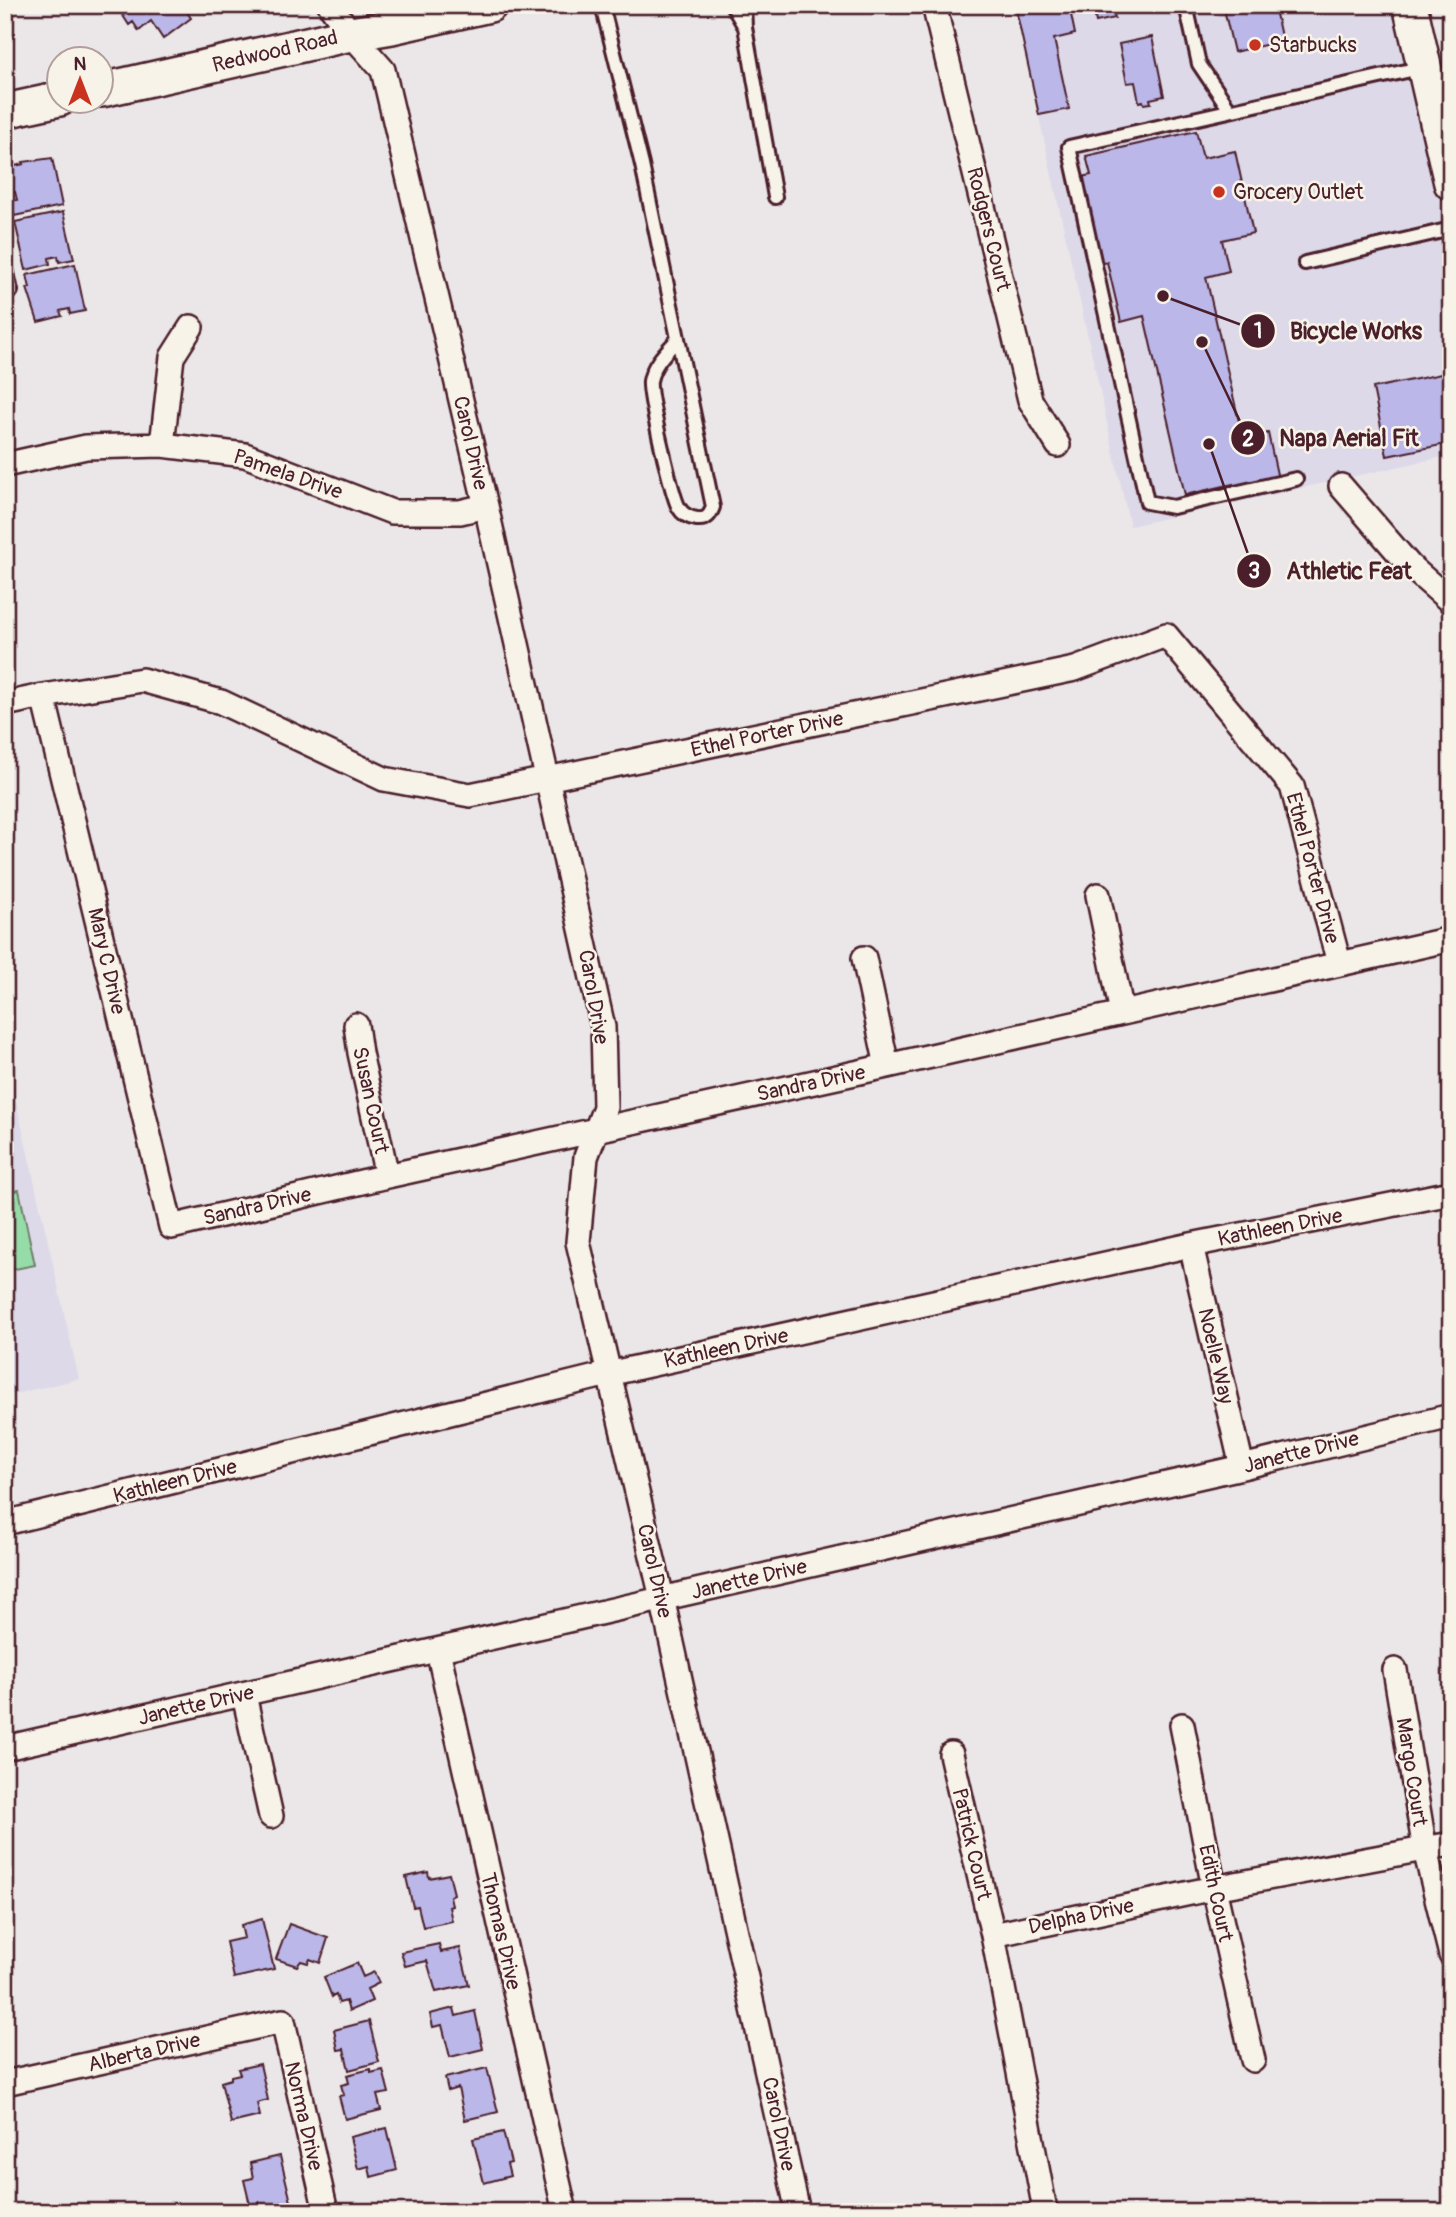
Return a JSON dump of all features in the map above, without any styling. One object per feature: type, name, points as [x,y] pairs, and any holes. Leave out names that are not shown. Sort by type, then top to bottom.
[{"type":"main road","name":"Redwood Road","points":[[116,87],[490,5]]},
{"type":"main road","points":[[1410,5],[1432,84],[1451,183]]},
{"type":"main road","points":[[5,111],[46,102]]},
{"type":"street","name":"Carol Drive","points":[[330,5],[383,70],[486,506],[603,1027],[605,1107],[586,1157],[578,1242],[662,1598],[798,2212]]},
{"type":"street","name":"Rodgers Court","points":[[934,5],[1030,400],[1058,445]]},
{"type":"street","points":[[162,445],[172,357],[191,327]]},
{"type":"street","name":"Pamela Drive","points":[[5,465],[86,447],[162,445],[246,455],[392,512],[460,512],[486,506]]},
{"type":"street","points":[[1342,486],[1410,566],[1451,602]]},
{"type":"street","name":"Ethel Porter Drive","points":[[5,704],[142,680],[221,702],[384,779],[470,795],[1075,669],[1166,635],[1292,786],[1339,963]]},
{"type":"street","name":"Mary C Drive","points":[[43,696],[171,1227]]},
{"type":"street","points":[[1098,895],[1122,1013]]},
{"type":"street","name":"Sandra Drive","points":[[171,1227],[387,1176],[1451,939]]},
{"type":"street","points":[[864,958],[887,1066]]},
{"type":"street","name":"Susan Court","points":[[356,1025],[387,1176]]},
{"type":"street","name":"Kathleen Drive","points":[[5,1523],[608,1374],[1191,1245],[1451,1193]]},
{"type":"street","name":"Noelle Way","points":[[1191,1245],[1242,1467]]},
{"type":"street","name":"Janette Drive","points":[[5,1748],[1242,1467],[1451,1416]]},
{"type":"street","name":"Thomas Drive","points":[[438,1650],[565,2212]]},
{"type":"street","name":"Margo Court","points":[[1395,1670],[1425,1850],[1451,1955]]},
{"type":"street","points":[[244,1695],[271,1816]]},
{"type":"street","name":"Edith Court","points":[[1182,1726],[1214,1888],[1253,2060]]},
{"type":"street","name":"Patrick Court","points":[[951,1754],[993,1935]]},
{"type":"street","name":"Delpha Drive","points":[[993,1935],[1214,1888],[1451,1844]]},
{"type":"street","points":[[993,1935],[1045,2210],[1039,2212]]},
{"type":"street","name":"Alberta Drive","points":[[5,2083],[283,2021]]},
{"type":"street","name":"Norma Drive","points":[[283,2021],[326,2212]]},
{"type":"lane","points":[[602,5],[642,165],[713,507],[710,515],[703,519],[689,517],[683,513],[673,492],[650,387],[654,367],[677,341]]},
{"type":"lane","points":[[732,5],[745,27]]},
{"type":"lane","points":[[744,5],[745,27],[775,197]]},
{"type":"lane","points":[[1186,5],[1199,64],[1230,110]]},
{"type":"lane","points":[[1296,479],[1173,507],[1147,502],[1069,148],[1230,110],[1432,84]]},
{"type":"lane","points":[[1305,263],[1451,229]]},
{"type":"lane","points":[[5,264],[10,291]]},
{"type":"shaded area","points":[[1014,5],[1393,5],[1451,248],[1451,455],[1130,526]]},
{"type":"shaded area","points":[[5,1052],[79,1379],[5,1396]]},
{"type":"green space","points":[[19,1190],[35,1265],[5,1271],[5,1193]]},
{"type":"building","points":[[128,5],[197,5],[187,12],[191,18],[163,39],[151,21],[139,31],[133,22],[129,25],[120,11]]},
{"type":"building","points":[[1015,5],[1069,5],[1075,34],[1054,39],[1069,109],[1039,115]]},
{"type":"building","points":[[1092,5],[1112,5],[1115,18],[1096,22]]},
{"type":"building","points":[[1223,5],[1274,5],[1282,41],[1234,52]]},
{"type":"building","points":[[1152,37],[1164,96],[1150,99],[1151,103],[1144,104],[1143,101],[1139,102],[1135,82],[1127,83],[1119,44]]},
{"type":"building","points":[[1196,131],[1203,158],[1235,151],[1253,233],[1222,240],[1229,271],[1206,277],[1243,439],[1268,433],[1278,479],[1234,489],[1233,484],[1185,495],[1144,316],[1121,322],[1107,262],[1097,264],[1077,178],[1091,175],[1086,156]]},
{"type":"building","points":[[52,158],[62,206],[14,216],[11,201],[17,200],[15,192],[9,194],[5,168],[24,164],[23,162]]},
{"type":"building","points":[[63,212],[74,259],[59,262],[58,256],[49,258],[50,264],[26,270],[15,222]]},
{"type":"building","points":[[75,264],[85,311],[70,314],[69,309],[60,311],[62,316],[38,322],[27,288],[30,288],[27,275]]},
{"type":"building","points":[[1451,372],[1451,443],[1387,456],[1373,388]]},
{"type":"building","points":[[428,1872],[429,1878],[449,1874],[454,1894],[450,1896],[452,1906],[449,1907],[452,1921],[423,1927],[418,1906],[413,1907],[406,1877]]},
{"type":"building","points":[[262,1919],[274,1969],[234,1978],[226,1942],[244,1938],[241,1925]]},
{"type":"building","points":[[289,1924],[328,1938],[320,1963],[310,1959],[308,1963],[301,1961],[297,1966],[276,1959]]},
{"type":"building","points":[[439,1944],[441,1952],[460,1948],[469,1985],[436,1992],[427,1961],[405,1966],[401,1952]]},
{"type":"building","points":[[357,1963],[363,1977],[374,1972],[379,1983],[367,1989],[372,2001],[349,2011],[346,2001],[339,2003],[336,1995],[332,1997],[324,1977]]},
{"type":"building","points":[[454,2008],[456,2016],[475,2011],[483,2049],[450,2057],[442,2025],[433,2027],[430,2014]]},
{"type":"building","points":[[369,2021],[379,2062],[349,2070],[344,2049],[338,2050],[334,2030]]},
{"type":"building","points":[[260,2064],[268,2100],[257,2103],[260,2116],[231,2123],[221,2082],[240,2074],[238,2069]]},
{"type":"building","points":[[487,2068],[498,2112],[465,2120],[458,2088],[448,2091],[445,2078]]},
{"type":"building","points":[[371,2069],[371,2073],[383,2070],[389,2093],[377,2095],[381,2110],[345,2119],[339,2096],[344,2095],[341,2085],[349,2083],[347,2075]]},
{"type":"building","points":[[387,2128],[397,2170],[371,2177],[369,2166],[358,2169],[350,2137]]},
{"type":"building","points":[[503,2132],[511,2163],[507,2164],[510,2176],[484,2183],[473,2139]]},
{"type":"building","points":[[280,2156],[292,2206],[271,2211],[268,2204],[260,2206],[259,2202],[250,2205],[244,2180],[253,2178],[250,2163]]},
{"type":"place","name":"Starbucks","points":[[1255,45]]},
{"type":"place","name":"Grocery Outlet","points":[[1219,192]]},
{"type":"place","name":"Bicycle Works","points":[[1163,296]]},
{"type":"place","name":"Napa Aerial Fit","points":[[1202,342]]},
{"type":"place","name":"Athletic Feat","points":[[1209,444]]}]
